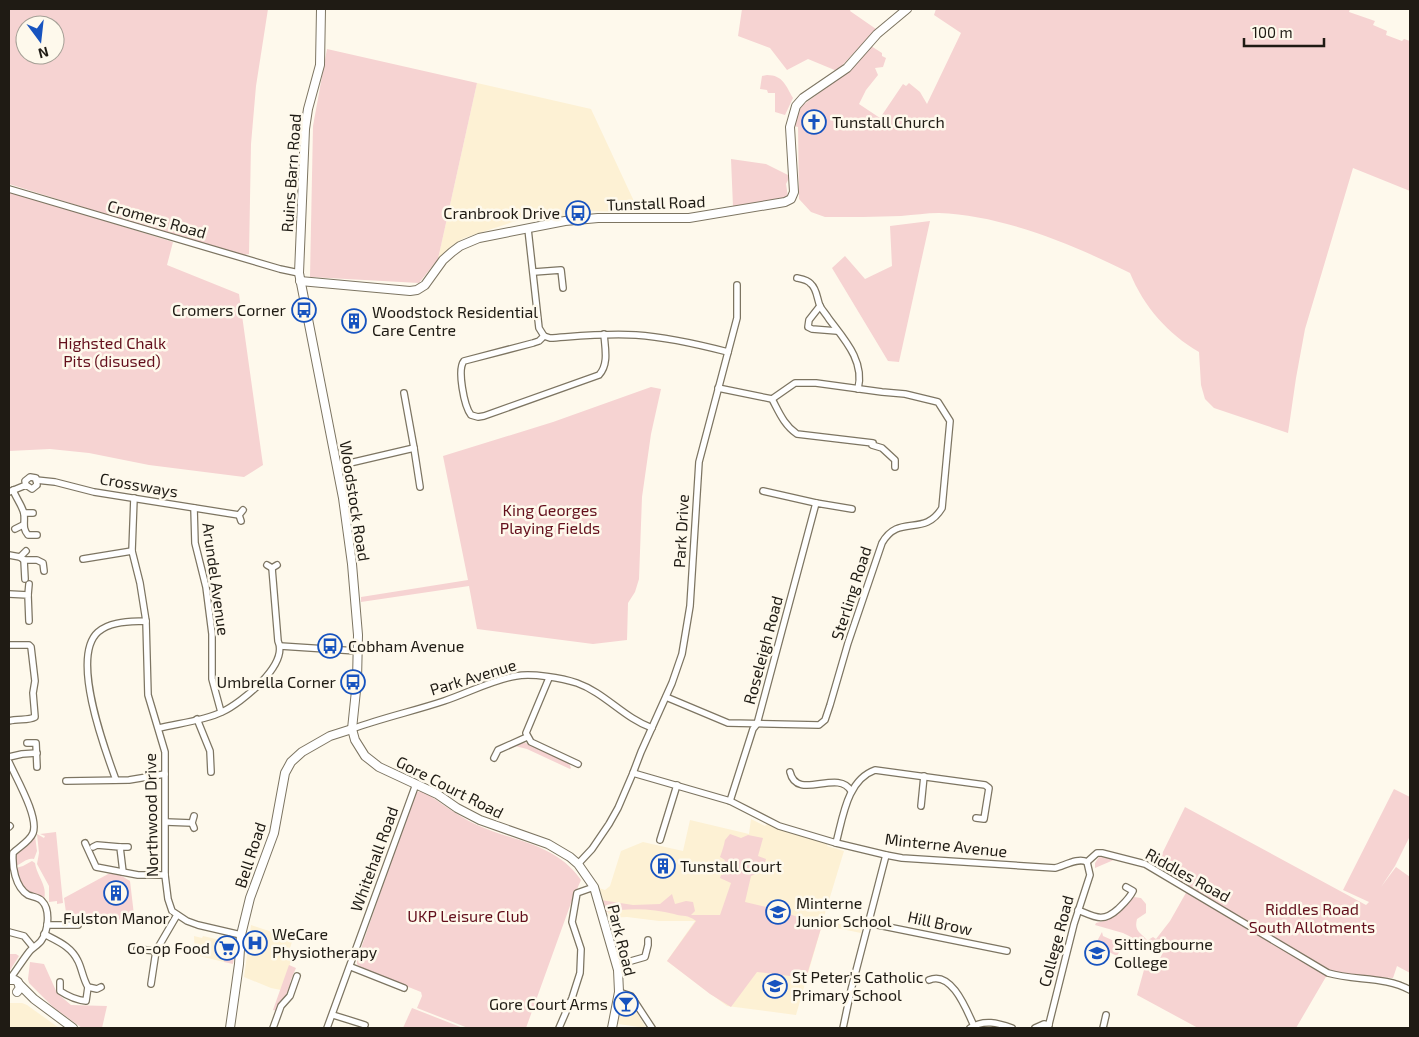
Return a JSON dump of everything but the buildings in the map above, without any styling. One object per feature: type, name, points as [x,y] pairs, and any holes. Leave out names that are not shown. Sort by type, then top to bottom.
[{"type":"street","name":"Ruins Barn Road","points":[[299,277],[305,129],[308,109],[320,65],[321,9]]},
{"type":"street","name":"Tunstall Road","points":[[299,277],[410,291],[417,290],[425,285],[443,260],[460,246],[479,238],[528,230],[565,221],[598,218],[702,217],[785,202],[793,196],[790,127],[796,106],[803,98],[847,68],[877,34],[907,9]]},
{"type":"street","name":"Cromers Road","points":[[9,189],[272,267],[299,277]]},
{"type":"street","points":[[528,230],[539,328],[544,336],[550,338],[604,334],[635,335],[673,339],[728,352]]},
{"type":"street","points":[[534,272],[561,270],[563,288]]},
{"type":"street","name":"Woodstock Road","points":[[299,277],[305,299],[337,466],[354,583],[358,651],[352,729]]},
{"type":"street","points":[[797,278],[807,280],[812,285],[820,306],[845,340],[856,359],[860,381],[858,389]]},
{"type":"street","name":"Park Drive","points":[[578,864],[592,849],[609,824],[666,697],[678,667],[686,638],[693,566],[699,462],[737,318],[737,285]]},
{"type":"street","points":[[820,306],[809,320],[808,327],[837,331]]},
{"type":"street","points":[[544,336],[539,342],[464,361],[461,374],[470,415],[484,416],[599,375],[603,371],[605,361],[604,334]]},
{"type":"street","name":"Sterling Road","points":[[666,697],[728,723],[819,725],[822,723],[830,705],[848,644],[882,543],[890,531],[906,526],[928,523],[938,515],[942,508],[950,421],[938,402],[905,394],[816,382],[795,383],[772,399]]},
{"type":"street","points":[[718,388],[772,399],[782,419],[797,434],[873,443],[872,445],[882,448],[895,460],[895,466]]},
{"type":"street","points":[[404,393],[420,487]]},
{"type":"street","points":[[337,466],[414,448]]},
{"type":"street","name":"Crossways","points":[[24,513],[11,491],[26,485],[26,481],[33,477],[36,480],[46,480],[94,492],[241,515]]},
{"type":"street","points":[[763,491],[852,509]]},
{"type":"street","name":"Northwood Drive","points":[[134,498],[132,551],[146,620],[148,695],[165,752],[165,875],[168,900],[172,910],[177,915]]},
{"type":"street","name":"Roseleigh Road","points":[[730,801],[753,730],[757,724],[816,503]]},
{"type":"street","name":"Arundel Avenue","points":[[194,508],[195,543],[206,587],[210,624],[212,679],[221,712]]},
{"type":"street","points":[[32,513],[24,513],[23,525],[28,535],[37,535]]},
{"type":"street","points":[[15,530],[23,525]]},
{"type":"street","points":[[26,551],[22,559],[27,582],[29,621]]},
{"type":"street","points":[[83,559],[132,551]]},
{"type":"street","points":[[9,555],[40,561],[43,563],[44,571]]},
{"type":"street","points":[[159,728],[197,720],[221,712],[236,703],[272,672],[280,646],[272,566]]},
{"type":"street","points":[[9,594],[28,595]]},
{"type":"street","points":[[116,780],[92,709],[89,681],[89,650],[91,641],[97,633],[106,627],[114,624],[146,620]]},
{"type":"street","points":[[9,644],[29,645],[31,647],[35,681],[33,693],[36,712],[35,717],[31,719],[23,718],[9,721]]},
{"type":"street","points":[[280,646],[358,651]]},
{"type":"street","name":"Park Avenue","points":[[352,729],[445,701],[518,675],[564,679],[590,689],[618,707],[636,722],[652,728]]},
{"type":"street","points":[[549,678],[526,729],[527,736],[531,742],[578,764]]},
{"type":"street","points":[[197,720],[210,751],[211,772]]},
{"type":"street","name":"Gore Court Road","points":[[352,729],[355,740],[364,756],[379,767],[437,794],[457,808],[480,820],[548,844],[578,864]]},
{"type":"street","name":"Bell Road","points":[[230,1028],[241,935],[247,907],[274,833],[284,773],[291,762],[302,752],[330,736],[352,729]]},
{"type":"street","points":[[494,758],[498,750],[527,736]]},
{"type":"street","points":[[27,743],[36,743],[38,767]]},
{"type":"street","points":[[9,757],[22,754],[37,754]]},
{"type":"street","points":[[9,762],[24,793],[34,826],[31,837],[11,851],[16,878],[24,892],[43,901],[46,906],[47,925],[40,942],[33,947],[9,980]]},
{"type":"street","points":[[836,843],[851,791],[868,772],[876,770],[985,785],[989,788],[984,819],[976,818]]},
{"type":"street","points":[[790,772],[792,779],[796,783],[809,785],[831,782],[843,783],[851,791]]},
{"type":"street","name":"Minterne Avenue","points":[[633,773],[730,801],[779,826],[886,855],[902,858],[1055,868],[1079,860],[1087,862]]},
{"type":"street","points":[[66,782],[116,780],[165,774]]},
{"type":"street","points":[[921,806],[924,776]]},
{"type":"street","name":"Whitehall Road","points":[[327,1028],[351,967],[416,784]]},
{"type":"street","points":[[660,840],[678,785]]},
{"type":"street","points":[[166,822],[193,826],[194,816]]},
{"type":"street","points":[[85,843],[96,867]]},
{"type":"street","points":[[93,847],[97,845],[120,848],[128,847]]},
{"type":"street","points":[[120,848],[123,872]]},
{"type":"street","name":"Riddles Road","points":[[1087,862],[1097,853],[1141,862],[1328,973],[1392,982],[1410,990]]},
{"type":"street","points":[[843,1028],[850,990],[886,855]]},
{"type":"street","name":"College Road","points":[[1049,1026],[1078,910],[1090,875],[1087,862]]},
{"type":"street","name":"Park Road","points":[[578,864],[594,887],[620,979],[612,1028]]},
{"type":"street","points":[[96,867],[138,875],[165,875]]},
{"type":"street","points":[[91,872],[96,867]]},
{"type":"street","points":[[559,1028],[580,973],[581,949],[572,922],[577,893],[594,887]]},
{"type":"street","points":[[1078,910],[1099,918],[1108,917],[1126,902],[1133,891],[1126,887]]},
{"type":"street","points":[[151,984],[156,952],[177,915],[196,925],[241,935]]},
{"type":"street","name":"Hill Brow","points":[[868,922],[1007,951]]},
{"type":"street","points":[[47,925],[78,926]]},
{"type":"street","points":[[9,932],[24,936],[33,947]]},
{"type":"street","points":[[44,934],[58,940],[70,950],[78,961],[88,987],[86,1001],[70,998],[60,991],[60,982]]},
{"type":"street","points":[[617,965],[644,957],[648,940]]},
{"type":"street","points":[[137,949],[156,952]]},
{"type":"street","points":[[13,993],[20,988],[21,964]]},
{"type":"street","points":[[351,967],[404,988]]},
{"type":"street","points":[[268,1021],[274,1026],[281,1006],[290,996],[296,976]]},
{"type":"street","points":[[929,980],[932,978],[938,979],[953,988],[960,996],[972,1027],[984,1023],[997,1023],[1012,1028]]},
{"type":"street","points":[[9,980],[15,980],[34,999],[73,1028]]},
{"type":"street","points":[[88,987],[97,989],[101,987]]},
{"type":"street","points":[[619,992],[631,996],[652,1028]]},
{"type":"street","points":[[13,993],[34,999]]},
{"type":"street","points":[[333,1015],[365,1025]]},
{"type":"street","points":[[1103,1028],[1106,1016]]},
{"type":"street","points":[[1036,1028],[1044,1024],[1049,1026]]},
{"type":"shaded area","points":[[477,83],[591,109],[639,212],[587,211],[546,220],[522,219],[464,238],[450,247],[438,259]]},
{"type":"shaded area","points":[[751,819],[765,826],[767,824],[828,842],[827,846],[844,851],[823,920],[862,929],[861,933],[822,925],[796,1015],[727,1006],[667,961],[695,921],[659,921],[627,917],[610,918],[599,888],[605,890],[610,886],[621,851],[643,842],[683,851],[690,820],[749,834]]},
{"type":"shaded area","points":[[251,925],[293,939],[290,948],[294,949],[292,958],[281,990],[244,977]]},
{"type":"shaded area","points":[[194,936],[202,938],[203,936],[229,942],[224,962],[195,955]]},
{"type":"shaded area","points":[[625,998],[630,1001],[646,1028],[618,1024],[621,1001]]},
{"type":"shaded area","points":[[9,1003],[27,1005],[59,1028],[9,1028]]},
{"type":"green space","points":[[9,9],[268,9],[256,86],[251,144],[249,254],[244,255],[9,184]]},
{"type":"green space","points":[[742,9],[851,9],[850,11],[876,29],[837,71],[808,59],[787,70],[770,48],[738,36]]},
{"type":"green space","points":[[936,9],[1350,9],[1349,12],[1375,21],[1373,25],[1387,31],[1386,35],[1402,41],[1404,39],[1410,41],[1410,191],[1353,168],[1305,329],[1288,433],[1214,408],[1205,399],[1201,385],[1199,352],[1177,337],[1158,318],[1142,297],[1130,273],[1108,262],[1037,233],[988,219],[939,213],[873,217],[825,217],[811,212],[799,199],[798,127],[794,126],[796,110],[834,82],[871,46],[886,58],[883,67],[875,68],[878,75],[866,90],[859,104],[880,118],[903,84],[906,86],[909,83],[920,92],[927,104],[961,33],[934,15]]},
{"type":"green space","points":[[327,49],[477,83],[438,259],[419,283],[310,277],[313,126]]},
{"type":"green space","points":[[767,75],[780,79],[786,85],[793,98],[785,115],[775,112],[775,93],[768,93],[767,90],[760,89],[762,76]]},
{"type":"green space","points":[[731,159],[766,164],[790,176],[786,184],[788,197],[733,207]]},
{"type":"green space","name":"Highsted Chalk Pits (disused)","points":[[9,191],[173,242],[167,265],[239,294],[263,465],[244,477],[149,465],[89,453],[50,449],[9,451]]},
{"type":"green space","points":[[930,221],[899,362],[888,361],[832,268],[845,256],[865,279],[892,266],[890,226]]},
{"type":"green space","name":"King Georges Playing Fields","points":[[651,387],[661,389],[651,434],[642,497],[639,579],[635,592],[628,603],[627,640],[593,644],[477,629],[469,586],[361,602],[361,597],[468,580],[443,456],[553,422]]},
{"type":"green space","points":[[522,742],[569,763],[571,768],[527,749],[515,746]]},
{"type":"green space","name":"Riddles Road South Allotments","points":[[1394,789],[1410,797],[1410,836],[1395,866],[1381,887],[1396,867],[1410,877],[1410,973],[1397,966],[1393,978],[1355,976],[1328,971],[1153,864],[1160,858],[1185,807],[1366,905],[1369,902],[1343,890]]},
{"type":"green space","name":"UKP Leisure Club","points":[[423,791],[475,824],[546,850],[570,867],[581,880],[526,1028],[468,1028],[417,1008],[422,996],[421,992],[361,968],[357,964],[415,792]]},
{"type":"green space","points":[[56,832],[63,903],[57,904],[57,901],[49,902],[49,886],[37,864],[39,853],[37,834],[44,838],[45,836],[40,834]]},
{"type":"green space","name":"Minterne Junior School","points":[[730,834],[741,838],[748,835],[763,838],[758,856],[766,859],[762,873],[751,876],[745,902],[771,908],[822,925],[806,978],[757,972],[731,1007],[710,994],[667,961],[696,921],[688,916],[648,910],[631,909],[605,912],[601,900],[633,905],[660,904],[672,894],[675,904],[686,901],[693,902],[695,911],[691,915],[720,915],[731,883],[720,878],[725,869],[721,868],[725,860],[720,857],[725,840]]},
{"type":"green space","points":[[35,836],[37,851],[34,859],[15,866],[18,852]]},
{"type":"green space","points":[[1099,857],[1116,859],[1095,868],[1095,863]]},
{"type":"green space","points":[[32,861],[35,863],[45,890],[44,900],[25,888],[18,875],[16,868]]},
{"type":"green space","points":[[110,873],[120,875],[130,881],[134,915],[118,920],[91,924],[87,918],[67,920],[64,898]]},
{"type":"green space","points":[[1187,891],[1327,975],[1296,1028],[1198,1028],[1137,995],[1147,959],[1157,965],[1163,952],[1145,942],[1153,937],[1156,939],[1170,921]]},
{"type":"green space","points":[[1134,897],[1141,898],[1146,904],[1146,913],[1137,919],[1136,926],[1138,931],[1147,940],[1141,942],[1123,933],[1095,925],[1107,920]]},
{"type":"green space","points":[[1102,932],[1103,936],[1123,945],[1117,956],[1095,945]]},
{"type":"green space","points":[[229,943],[232,944],[235,950],[233,964],[224,962]]},
{"type":"green space","points":[[9,954],[19,956],[9,972]]},
{"type":"green space","points":[[30,962],[44,964],[57,993],[71,1005],[107,1006],[102,1028],[82,1028],[53,1007],[29,983]]},
{"type":"green space","points":[[289,965],[296,968],[290,982],[291,986],[277,1011],[273,1010]]},
{"type":"green space","points":[[412,1008],[463,1028],[403,1028]]},
{"type":"place","name":"Tunstall Church","points":[[814,122]]},
{"type":"place","name":"Cranbrook Drive","points":[[578,213]]},
{"type":"place","name":"Cromers Corner","points":[[304,310]]},
{"type":"place","name":"Woodstock Residential Care Centre","points":[[354,321]]},
{"type":"place","name":"Cobham Avenue","points":[[330,646]]},
{"type":"place","name":"Umbrella Corner","points":[[353,682]]},
{"type":"place","name":"Tunstall Court","points":[[663,866]]},
{"type":"place","name":"Fulston Manor","points":[[116,893]]},
{"type":"place","name":"Minterne Junior School","points":[[778,912]]},
{"type":"place","name":"WeCare Physiotherapy","points":[[255,943]]},
{"type":"place","name":"Co-op Food","points":[[227,948]]},
{"type":"place","name":"Sittingbourne College","points":[[1097,953]]},
{"type":"place","name":"St Peter's Catholic Primary School","points":[[775,986]]},
{"type":"place","name":"Gore Court Arms","points":[[626,1004]]}]
